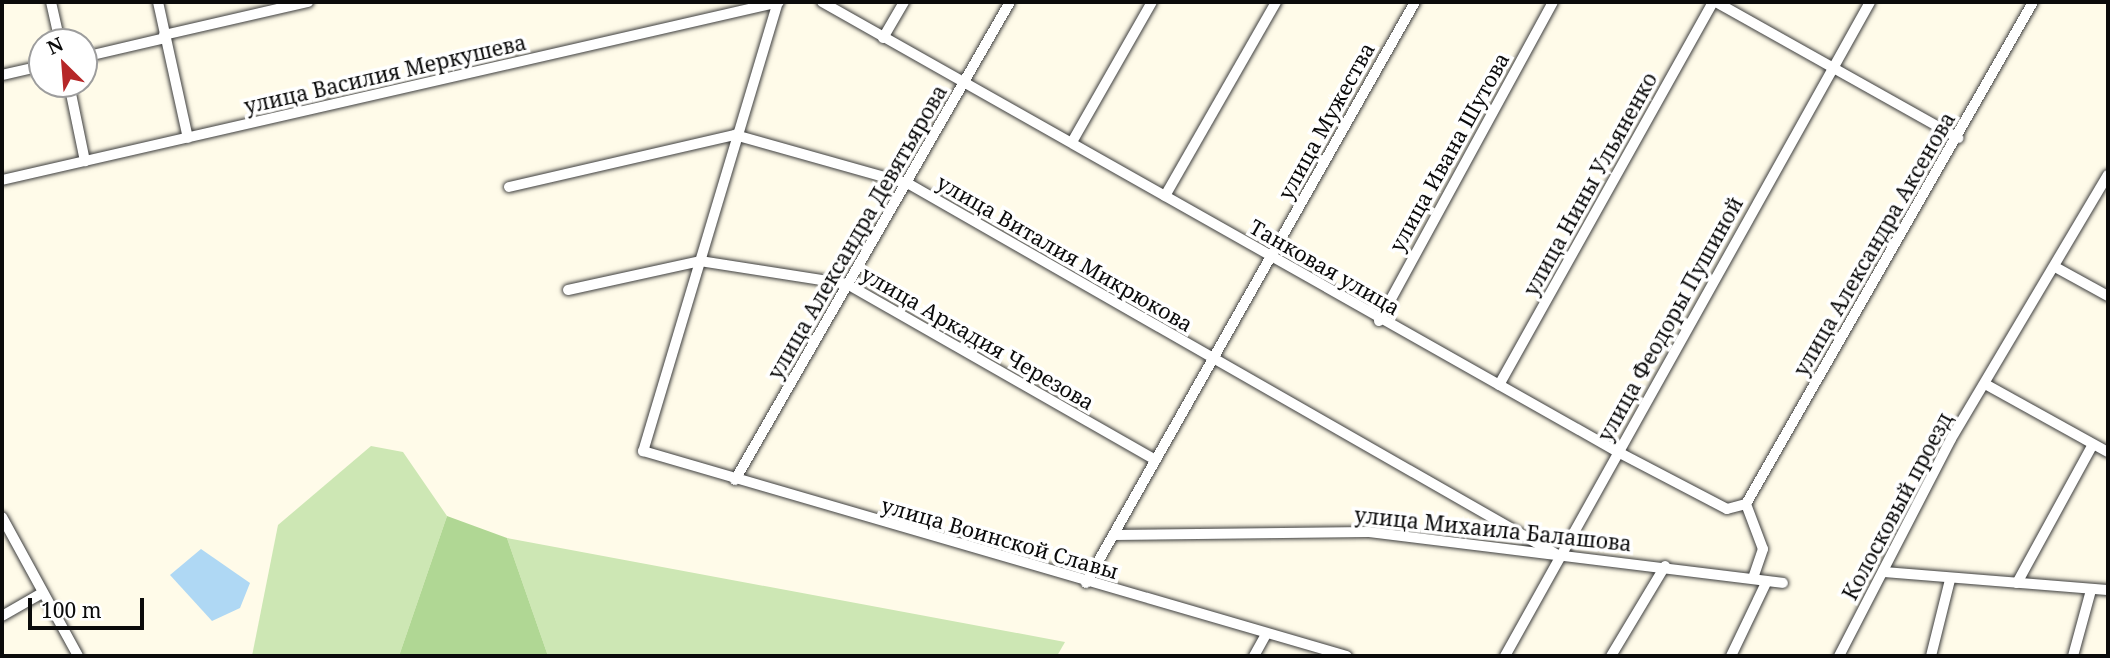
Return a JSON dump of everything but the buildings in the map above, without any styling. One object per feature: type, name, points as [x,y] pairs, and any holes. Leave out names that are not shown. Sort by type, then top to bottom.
[{"type":"street","points":[[51,2],[57,28]]},
{"type":"street","points":[[158,2],[188,138]]},
{"type":"street","points":[[98,53],[308,2]]},
{"type":"street","name":"Танковая улица","points":[[822,2],[1072,142],[1378,321],[1618,452],[1727,509],[1746,504]]},
{"type":"street","points":[[883,38],[904,2]]},
{"type":"street","name":"улица Александра Девятьярова","points":[[735,480],[847,284],[909,184],[1010,2]]},
{"type":"street","points":[[1072,142],[1152,2]]},
{"type":"street","points":[[1165,196],[1276,2]]},
{"type":"street","name":"улица Мужества","points":[[1086,583],[1415,2]]},
{"type":"street","name":"улица Ивана Шутова","points":[[1378,321],[1553,2]]},
{"type":"street","points":[[1715,2],[1958,138]]},
{"type":"street","name":"улица Нины Ульяненко","points":[[1499,385],[1715,2]]},
{"type":"street","name":"улица Феодоры Пушиной","points":[[1505,656],[1870,2]]},
{"type":"street","name":"улица Александра Аксенова","points":[[1746,504],[1958,138],[2033,2]]},
{"type":"street","name":"улица Василия Меркушева","points":[[643,451],[735,135],[778,4]]},
{"type":"street","name":"улица Василия Меркушева","points":[[2,180],[778,4]]},
{"type":"street","points":[[2,75],[28,69]]},
{"type":"street","points":[[72,98],[85,161]]},
{"type":"street","name":"улица Виталия Микрюкова","points":[[509,187],[735,135],[909,184],[1213,361],[1561,557]]},
{"type":"street","name":"Колосковый проезд","points":[[1839,656],[1951,439],[1987,385],[2057,268],[2108,174]]},
{"type":"street","name":"улица Аркадия Черезова","points":[[568,290],[700,261],[847,284],[1155,460]]},
{"type":"street","points":[[2057,268],[2108,296]]},
{"type":"street","points":[[1987,385],[2108,452]]},
{"type":"street","points":[[2017,583],[2093,444]]},
{"type":"street","name":"улица Воинской Славы","points":[[643,451],[1086,583],[1347,656]]},
{"type":"street","points":[[1746,504],[1763,549],[1754,579]]},
{"type":"street","points":[[2,517],[78,656]]},
{"type":"street","name":"улица Михаила Балашова","points":[[1114,535],[1368,531],[1561,557],[1665,566],[1766,583],[1783,583]]},
{"type":"street","points":[[1611,656],[1665,566]]},
{"type":"street","points":[[1883,572],[1950,580],[2108,590]]},
{"type":"street","points":[[1931,656],[1950,580]]},
{"type":"street","points":[[1731,656],[1766,583]]},
{"type":"street","points":[[2073,656],[2091,590]]},
{"type":"street","points":[[2,616],[43,593]]},
{"type":"street","points":[[1254,656],[1266,634]]},
{"type":"green space","points":[[371,446],[403,452],[447,516],[399,656],[252,656],[278,525]]},
{"type":"green space","points":[[447,516],[507,538],[548,656],[399,656]]},
{"type":"green space","points":[[507,538],[1065,642],[1057,656],[548,656]]},
{"type":"water","points":[[201,549],[250,583],[240,608],[212,621],[170,575]]}]
